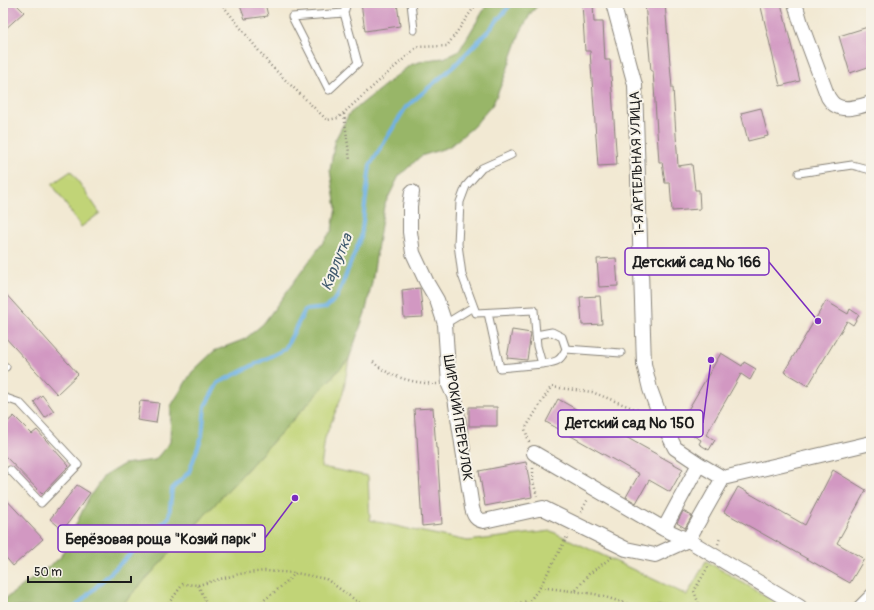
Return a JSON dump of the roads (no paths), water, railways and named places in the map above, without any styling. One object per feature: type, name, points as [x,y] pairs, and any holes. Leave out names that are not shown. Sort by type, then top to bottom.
[{"type":"street","name":"1-Я АРТЕЛЬНАЯ УЛИЦА","points":[[613,3],[635,85],[644,364],[650,390],[661,419],[675,448],[723,478]]},
{"type":"street","points":[[795,3],[802,27],[828,97],[835,105],[844,108],[859,107],[871,103]]},
{"type":"street","name":"ШИРОКИЙ ПЕРЕУЛОК","points":[[412,192],[410,206],[410,232],[413,253],[437,300],[445,324],[449,385],[455,398],[472,508],[476,518],[484,521],[543,508],[626,549],[655,555],[688,540]]},
{"type":"street","points":[[688,540],[723,478],[871,443]]},
{"type":"street","points":[[534,453],[664,529],[688,540],[800,607]]},
{"type":"street","points":[[664,529],[699,464]]},
{"type":"lane","points":[[344,13],[292,17],[329,90],[358,63],[344,13],[347,3]]},
{"type":"lane","points":[[411,3],[414,30]]},
{"type":"lane","points":[[511,155],[482,168],[466,186],[460,202],[458,244],[462,275],[476,314],[534,310],[537,346],[542,364]]},
{"type":"lane","points":[[799,173],[852,165],[871,170]]},
{"type":"lane","points":[[445,324],[473,307]]},
{"type":"lane","points":[[488,313],[500,368],[542,364],[554,362],[562,358],[566,349],[562,337],[552,332],[536,335]]},
{"type":"lane","points":[[566,349],[621,353]]},
{"type":"lane","points":[[3,397],[20,403],[78,465],[41,504],[10,470]]},
{"type":"lane","points":[[856,607],[871,592]]},
{"type":"waterway","name":"Карлутка","points":[[75,607],[169,517],[172,489],[189,472],[202,436],[205,406],[218,383],[285,349],[305,310],[326,308],[337,297],[361,237],[370,165],[406,107],[454,66],[489,30],[512,3]]},
{"type":"place","name":"Детский сад № 166","points":[[818,321]]},
{"type":"place","name":"Детский сад № 150","points":[[711,360]]},
{"type":"place","name":"Берёзовая роща \"Козий парк\"","points":[[295,498]]}]
